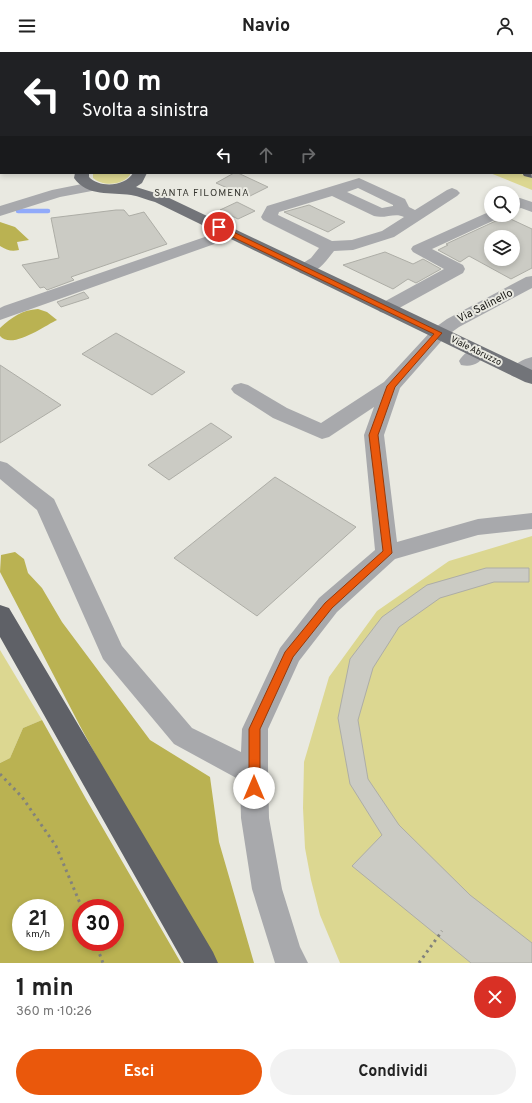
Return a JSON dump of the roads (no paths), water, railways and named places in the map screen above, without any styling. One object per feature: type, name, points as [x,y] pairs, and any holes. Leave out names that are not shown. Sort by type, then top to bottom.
[{"type":"highway","points":[[0,615],[202,963]]},
{"type":"main road","points":[[113,188],[123,186],[139,176]]},
{"type":"main road","name":"Viale Abruzzo","points":[[139,176],[145,188],[160,199]]},
{"type":"main road","name":"Viale Abruzzo","points":[[86,180],[113,188],[135,191],[160,199],[439,333],[473,357],[528,371]]},
{"type":"street","points":[[0,211],[57,192],[86,180]]},
{"type":"street","points":[[409,213],[400,202],[359,183],[273,209],[269,217],[329,246],[353,245],[388,234],[409,213],[452,193]]},
{"type":"street","points":[[520,203],[532,207]]},
{"type":"street","points":[[386,308],[457,269],[419,250],[484,219]]},
{"type":"street","points":[[0,315],[10,310],[231,233]]},
{"type":"street","points":[[306,269],[317,262],[329,246]]},
{"type":"street","name":"Via Salinello","points":[[391,386],[439,333],[453,322],[532,281]]},
{"type":"street","points":[[241,389],[280,413],[322,432],[391,386]]},
{"type":"street","points":[[388,553],[374,435],[391,386]]},
{"type":"street","points":[[0,468],[46,505],[112,652],[183,736],[254,774]]},
{"type":"street","points":[[292,963],[287,955],[267,889],[255,818],[254,774],[255,729],[289,655],[328,605],[388,553],[478,527],[532,521]]},
{"type":"waterway","points":[[18,211],[48,211]]},
{"type":"district","name":"SANTA FILOMENA","points":[[202,193]]}]
